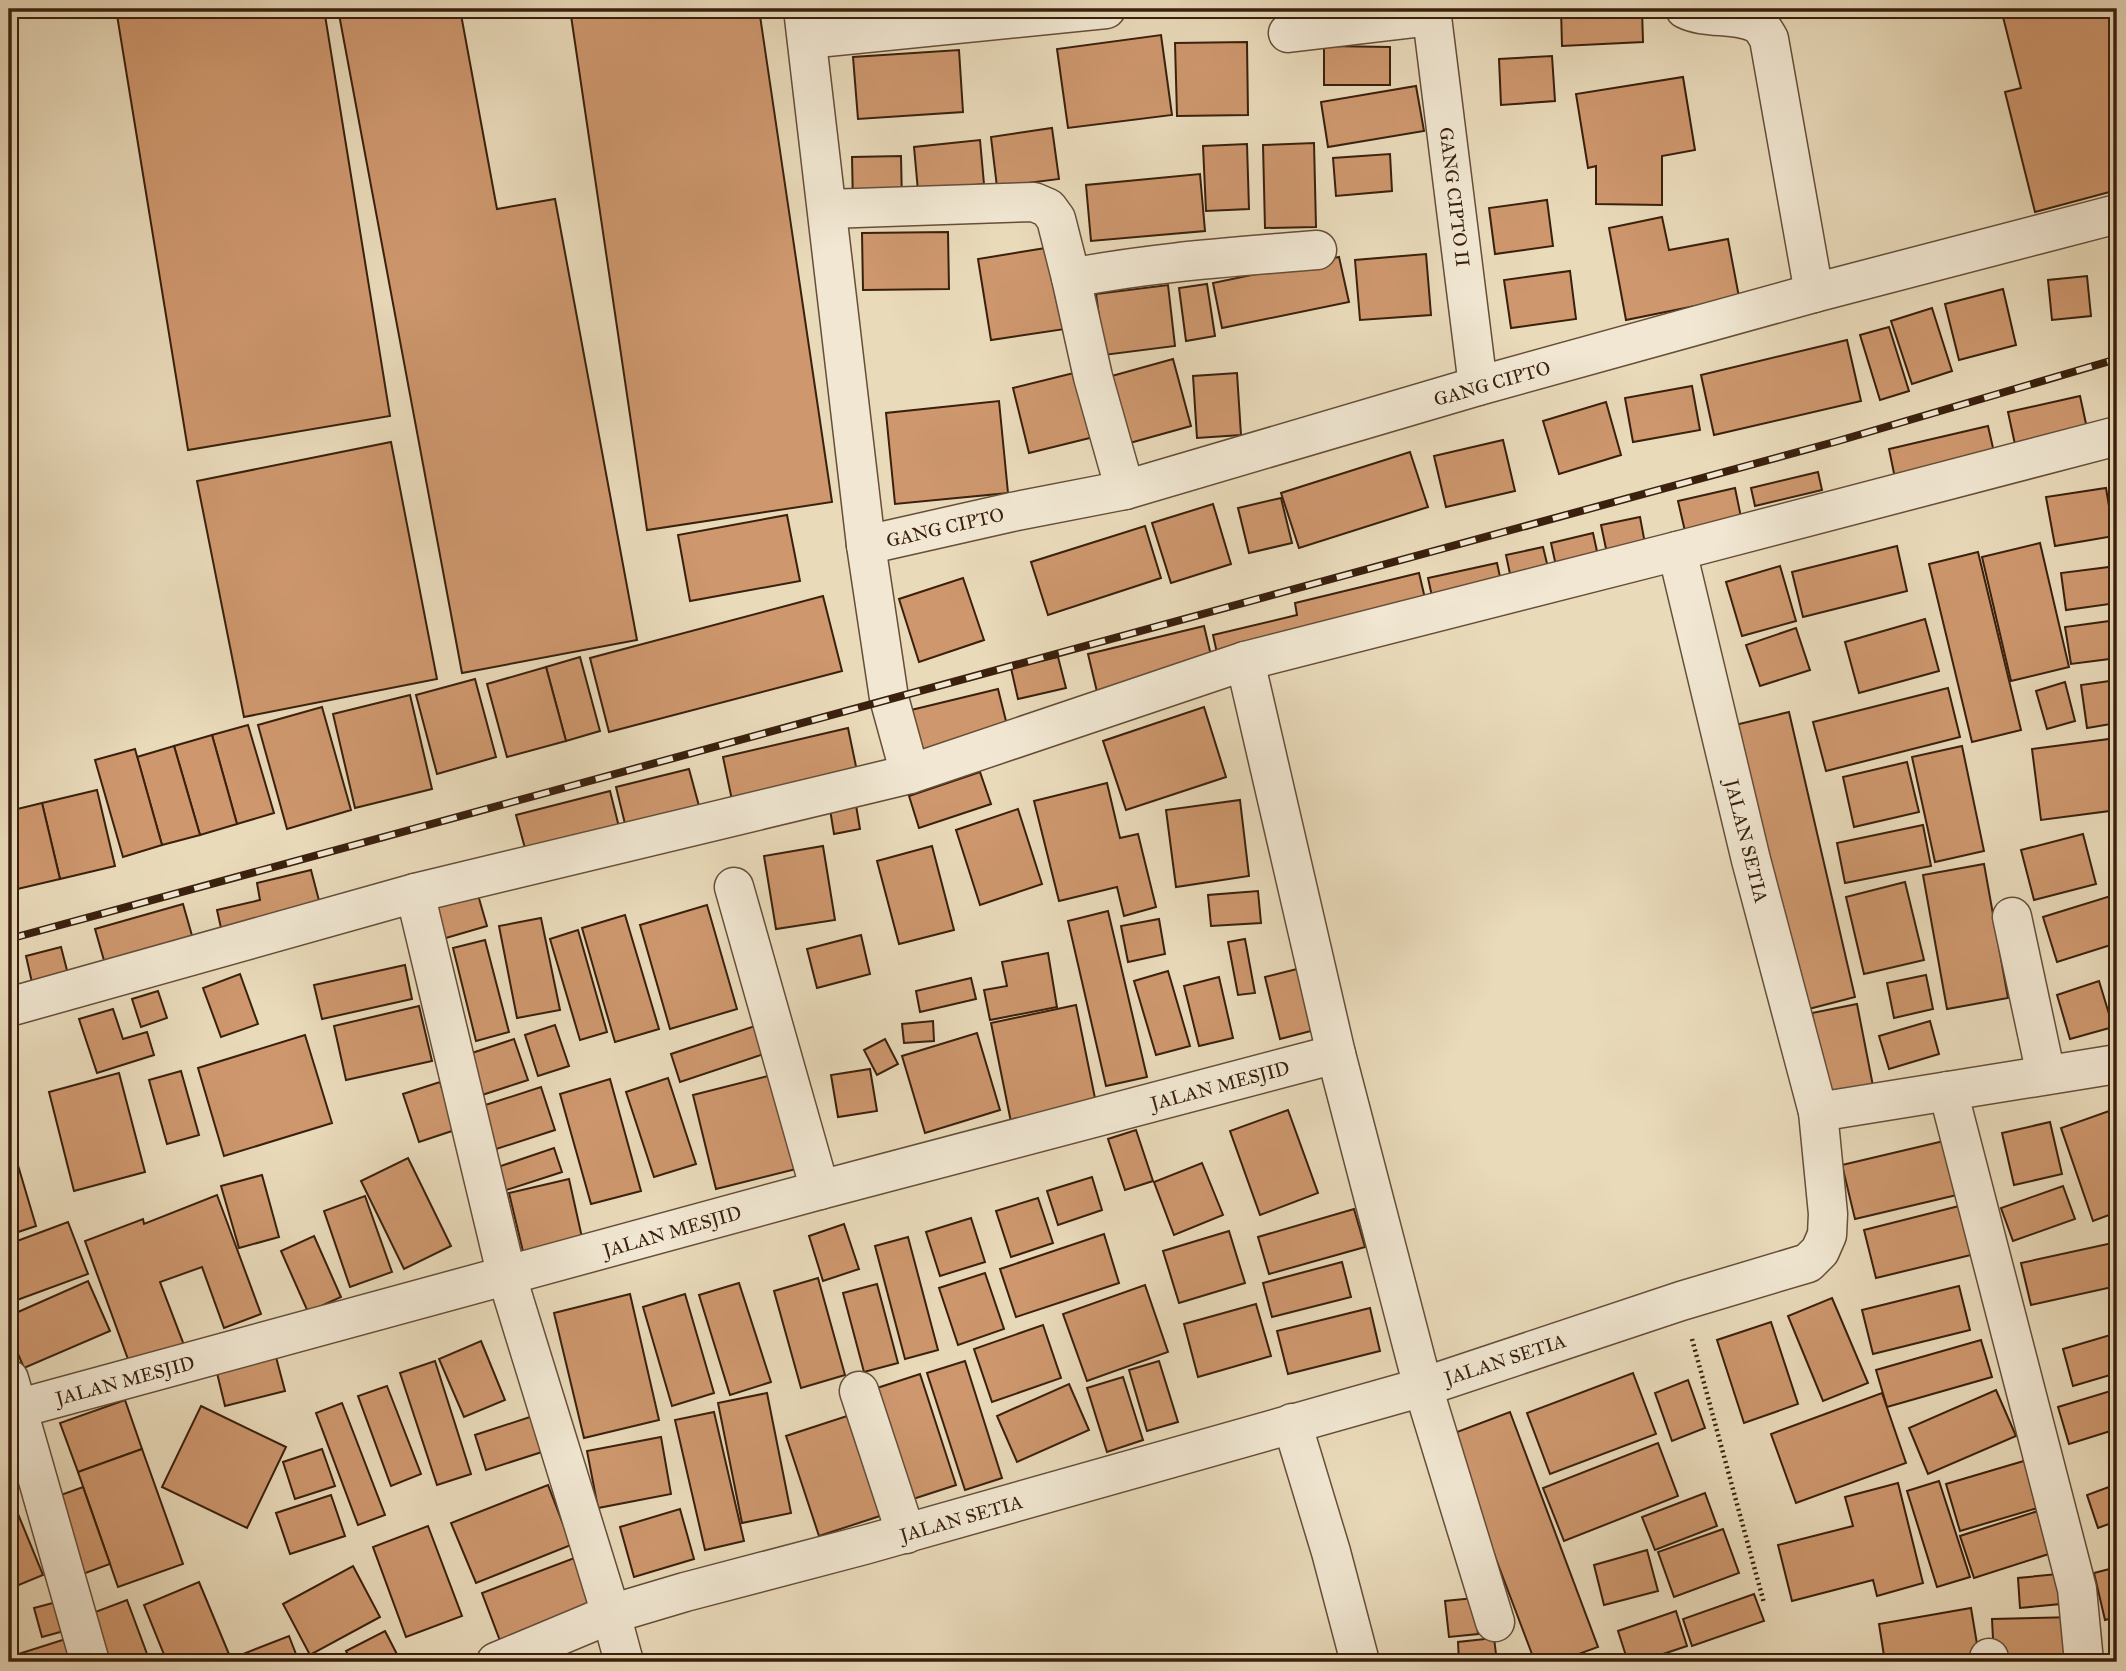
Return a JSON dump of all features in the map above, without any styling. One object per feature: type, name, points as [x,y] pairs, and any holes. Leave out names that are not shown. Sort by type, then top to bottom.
[{"type":"street","points":[[910,774],[888,698],[866,545],[805,24],[1106,9]]},
{"type":"street","points":[[1685,9],[1749,21],[1761,26],[1769,39],[1814,293]]},
{"type":"street","points":[[1288,33],[1432,12]]},
{"type":"street","name":"GANG CIPTO II","points":[[1432,12],[1479,386]]},
{"type":"street","points":[[827,209],[1034,202],[1048,208],[1056,219],[1093,377],[1125,490]]},
{"type":"street","name":"GANG CIPTO","points":[[866,545],[1125,490],[1479,386],[1814,293],[2117,214]]},
{"type":"street","points":[[1071,278],[1179,262],[1317,250]]},
{"type":"street","points":[[9,1007],[415,894],[910,774],[1245,661],[2117,436]]},
{"type":"street","name":"JALAN SETIA","points":[[496,1662],[611,1614],[685,1591],[906,1534],[1423,1387],[1681,1301],[1808,1263],[1820,1251],[1827,1235],[1828,1214],[1818,1112],[1751,860],[1677,551]]},
{"type":"street","points":[[1245,661],[1336,1054],[1423,1387],[1495,1622]]},
{"type":"street","points":[[734,887],[821,1190]]},
{"type":"street","points":[[415,894],[508,1277],[624,1662]]},
{"type":"street","points":[[2012,917],[2046,1076]]},
{"type":"street","name":"JALAN MESJID","points":[[11,1400],[508,1277],[821,1190],[1336,1054]]},
{"type":"street","points":[[1818,1112],[2117,1064]]},
{"type":"street","points":[[1948,1091],[2077,1589],[2084,1662]]},
{"type":"street","points":[[859,1391],[906,1534]]},
{"type":"street","points":[[11,1400],[90,1662]]},
{"type":"street","points":[[1292,1423],[1331,1552],[1360,1662]]},
{"type":"path","points":[[1681,1301],[1765,1603]]},
{"type":"building","points":[[116,9],[324,9],[390,416],[188,450]]},
{"type":"building","points":[[338,9],[460,9],[497,209],[555,199],[637,640],[462,673]]},
{"type":"building","points":[[570,9],[759,9],[832,502],[647,530]]},
{"type":"building","points":[[852,9],[897,9],[852,11]]},
{"type":"building","points":[[1561,9],[1642,9],[1643,42],[1562,46]]},
{"type":"building","points":[[2001,9],[2117,9],[2117,190],[2035,212],[2005,92],[2021,88]]},
{"type":"building","points":[[1161,35],[1172,115],[1068,128],[1057,49]]},
{"type":"building","points":[[1247,42],[1248,115],[1177,116],[1175,43]]},
{"type":"building","points":[[1324,46],[1390,47],[1390,85],[1324,85]]},
{"type":"building","points":[[959,50],[963,112],[858,119],[853,57]]},
{"type":"building","points":[[1552,56],[1555,101],[1501,105],[1499,59]]},
{"type":"building","points":[[1683,77],[1695,150],[1662,156],[1662,205],[1596,204],[1596,166],[1588,168],[1576,94]]},
{"type":"building","points":[[1416,86],[1424,131],[1328,147],[1321,102]]},
{"type":"building","points":[[1052,128],[1059,179],[997,187],[991,137]]},
{"type":"building","points":[[980,140],[984,184],[918,191],[914,147]]},
{"type":"building","points":[[1314,143],[1316,227],[1265,228],[1263,145]]},
{"type":"building","points":[[1247,144],[1249,209],[1206,211],[1203,146]]},
{"type":"building","points":[[1390,154],[1392,191],[1336,196],[1333,158]]},
{"type":"building","points":[[901,156],[902,203],[853,205],[852,157]]},
{"type":"building","points":[[1200,174],[1205,231],[1091,241],[1086,185]]},
{"type":"building","points":[[1547,200],[1553,246],[1495,254],[1489,208]]},
{"type":"building","points":[[1662,217],[1669,250],[1728,239],[1739,297],[1626,320],[1609,228]]},
{"type":"building","points":[[948,232],[949,289],[863,290],[862,233]]},
{"type":"building","points":[[1052,247],[1065,329],[991,340],[978,259]]},
{"type":"building","points":[[1426,254],[1431,315],[1360,320],[1355,260]]},
{"type":"building","points":[[1339,257],[1349,302],[1222,328],[1213,283]]},
{"type":"building","points":[[1570,271],[1576,319],[1511,328],[1504,280]]},
{"type":"building","points":[[2087,276],[2091,316],[2052,320],[2048,280]]},
{"type":"building","points":[[1207,284],[1215,336],[1186,341],[1179,288]]},
{"type":"building","points":[[1168,285],[1175,346],[1104,355],[1096,294]]},
{"type":"building","points":[[2003,289],[2016,345],[1959,360],[1945,304]]},
{"type":"building","points":[[1932,308],[1952,371],[1912,384],[1891,321]]},
{"type":"building","points":[[1889,327],[1909,391],[1880,400],[1860,335]]},
{"type":"building","points":[[1847,340],[1861,401],[1714,435],[1701,375]]},
{"type":"building","points":[[1173,359],[1191,426],[1119,446],[1101,379]]},
{"type":"building","points":[[1086,370],[1102,435],[1029,453],[1013,388]]},
{"type":"building","points":[[1237,373],[1241,435],[1197,438],[1193,376]]},
{"type":"building","points":[[1692,386],[1700,430],[1633,442],[1625,398]]},
{"type":"building","points":[[2080,396],[2088,433],[2016,449],[2008,412]]},
{"type":"building","points":[[999,401],[1008,493],[895,504],[886,413]]},
{"type":"building","points":[[1606,402],[1621,455],[1559,474],[1543,421]]},
{"type":"building","points":[[1988,426],[1996,461],[1896,483],[1889,449]]},
{"type":"building","points":[[1503,440],[1515,491],[1446,507],[1434,456]]},
{"type":"building","points":[[391,442],[437,679],[244,717],[197,481]]},
{"type":"building","points":[[1410,452],[1428,507],[1299,548],[1281,493]]},
{"type":"building","points":[[1818,472],[1822,490],[1755,506],[1751,488]]},
{"type":"building","points":[[1735,488],[1743,527],[1687,540],[1678,501]]},
{"type":"building","points":[[2106,488],[2114,536],[2055,546],[2046,497]]},
{"type":"building","points":[[1281,498],[1292,543],[1249,553],[1238,508]]},
{"type":"building","points":[[1213,504],[1231,564],[1171,583],[1152,523]]},
{"type":"building","points":[[787,515],[800,581],[690,601],[678,535]]},
{"type":"building","points":[[1640,517],[1646,549],[1608,558],[1601,525]]},
{"type":"building","points":[[1145,526],[1161,578],[1048,615],[1031,562]]},
{"type":"building","points":[[1593,533],[1600,565],[1558,575],[1551,543]]},
{"type":"building","points":[[2040,543],[2069,667],[2011,681],[1982,557]]},
{"type":"building","points":[[1897,546],[1907,591],[1803,617],[1792,572]]},
{"type":"building","points":[[1543,547],[1551,580],[1513,588],[1506,555]]},
{"type":"building","points":[[1978,552],[2021,730],[1972,742],[1929,564]]},
{"type":"building","points":[[1497,563],[1502,586],[1433,601],[1428,578]]},
{"type":"building","points":[[1780,566],[1796,621],[1742,636],[1726,582]]},
{"type":"building","points":[[2117,566],[2117,603],[2066,610],[2061,573]]},
{"type":"building","points":[[1419,573],[1428,611],[1219,662],[1213,635],[1297,615],[1295,603]]},
{"type":"building","points":[[963,578],[984,640],[919,662],[899,599]]},
{"type":"building","points":[[823,596],[842,671],[609,732],[590,658]]},
{"type":"building","points":[[1925,619],[1939,671],[1859,693],[1845,642]]},
{"type":"building","points":[[2117,620],[2117,658],[2071,664],[2065,627]]},
{"type":"building","points":[[1204,626],[1214,668],[1098,696],[1088,654]]},
{"type":"building","points":[[1796,628],[1810,670],[1760,686],[1746,645]]},
{"type":"building","points":[[580,657],[600,731],[566,741],[546,667]]},
{"type":"building","points":[[1058,657],[1066,688],[1018,699],[1011,668]]},
{"type":"building","points":[[546,667],[566,741],[507,757],[487,684]]},
{"type":"building","points":[[475,679],[496,757],[437,774],[416,695]]},
{"type":"building","points":[[2117,680],[2117,723],[2087,728],[2081,685]]},
{"type":"building","points":[[2065,682],[2075,721],[2047,729],[2036,691]]},
{"type":"building","points":[[1948,688],[1960,737],[1826,771],[1813,722]]},
{"type":"building","points":[[998,689],[1009,733],[922,754],[911,710]]},
{"type":"building","points":[[410,695],[432,789],[355,808],[333,714]]},
{"type":"building","points":[[322,707],[351,810],[287,829],[258,725]]},
{"type":"building","points":[[1204,707],[1226,777],[1126,810],[1103,741]]},
{"type":"building","points":[[1789,712],[1855,997],[1801,1011],[1735,725]]},
{"type":"building","points":[[248,725],[274,813],[237,824],[212,735]]},
{"type":"building","points":[[848,728],[858,776],[733,805],[723,757]]},
{"type":"building","points":[[212,735],[237,824],[200,835],[174,746]]},
{"type":"building","points":[[2117,738],[2117,810],[2041,820],[2032,749]]},
{"type":"building","points":[[174,746],[200,835],[162,845],[137,757]]},
{"type":"building","points":[[1962,746],[1984,851],[1935,862],[1912,757]]},
{"type":"building","points":[[135,749],[162,845],[123,857],[95,760]]},
{"type":"building","points":[[1907,762],[1919,812],[1854,827],[1843,777]]},
{"type":"building","points":[[689,769],[699,806],[628,836],[616,787]]},
{"type":"building","points":[[980,772],[991,804],[919,828],[909,796]]},
{"type":"building","points":[[1107,783],[1120,838],[1138,834],[1156,907],[1124,916],[1117,887],[1059,901],[1034,801]]},
{"type":"building","points":[[97,790],[115,866],[60,879],[42,803]]},
{"type":"building","points":[[610,791],[619,827],[526,852],[516,815]]},
{"type":"building","points":[[854,793],[860,829],[834,834],[828,797]]},
{"type":"building","points":[[1240,800],[1249,876],[1176,887],[1166,810]]},
{"type":"building","points":[[42,803],[60,879],[9,891],[9,811]]},
{"type":"building","points":[[1018,809],[1042,884],[980,905],[956,830]]},
{"type":"building","points":[[1923,825],[1931,866],[1845,883],[1837,843]]},
{"type":"building","points":[[2083,834],[2096,884],[2034,900],[2021,850]]},
{"type":"building","points":[[2117,842],[2117,867],[2112,843]]},
{"type":"building","points":[[823,846],[835,920],[776,929],[764,856]]},
{"type":"building","points":[[932,846],[954,930],[899,944],[877,861]]},
{"type":"building","points":[[1984,864],[2008,998],[1947,1009],[1923,875]]},
{"type":"building","points":[[311,870],[322,912],[223,937],[217,910],[260,900],[257,883]]},
{"type":"building","points":[[1905,882],[1924,960],[1864,974],[1846,897]]},
{"type":"building","points":[[476,888],[487,926],[439,940],[428,903]]},
{"type":"building","points":[[1258,891],[1261,923],[1211,926],[1208,895]]},
{"type":"building","points":[[2117,894],[2117,943],[2057,962],[2043,917]]},
{"type":"building","points":[[183,904],[195,946],[107,971],[95,929]]},
{"type":"building","points":[[707,905],[737,1009],[670,1029],[640,925]]},
{"type":"building","points":[[1108,911],[1147,1077],[1106,1086],[1068,921]]},
{"type":"building","points":[[625,915],[659,1029],[615,1042],[582,928]]},
{"type":"building","points":[[541,918],[560,1010],[517,1018],[499,926]]},
{"type":"building","points":[[1159,919],[1165,954],[1128,962],[1121,926]]},
{"type":"building","points":[[578,930],[607,1032],[580,1040],[550,939]]},
{"type":"building","points":[[861,935],[870,974],[817,988],[807,949]]},
{"type":"building","points":[[1245,939],[1255,993],[1238,995],[1228,942]]},
{"type":"building","points":[[485,940],[509,1032],[476,1041],[453,948]]},
{"type":"building","points":[[61,947],[69,978],[33,987],[26,956]]},
{"type":"building","points":[[1048,953],[1057,1007],[990,1020],[984,990],[1007,986],[1002,962]]},
{"type":"building","points":[[9,959],[18,990],[9,992]]},
{"type":"building","points":[[405,965],[412,999],[322,1019],[314,985]]},
{"type":"building","points":[[1297,969],[1311,1031],[1280,1039],[1265,977]]},
{"type":"building","points":[[1168,971],[1190,1046],[1156,1055],[1134,981]]},
{"type":"building","points":[[240,974],[258,1024],[221,1037],[203,988]]},
{"type":"building","points":[[1926,975],[1933,1009],[1894,1018],[1887,983]]},
{"type":"building","points":[[1219,977],[1233,1038],[1199,1046],[1184,986]]},
{"type":"building","points":[[971,978],[976,999],[920,1012],[916,991]]},
{"type":"building","points":[[2099,981],[2113,1027],[2070,1039],[2057,995]]},
{"type":"building","points":[[158,991],[167,1018],[141,1027],[132,999]]},
{"type":"building","points":[[1857,1004],[1873,1086],[1828,1095],[1812,1013]]},
{"type":"building","points":[[1076,1005],[1096,1103],[1011,1122],[991,1023]]},
{"type":"building","points":[[419,1006],[432,1061],[346,1080],[334,1026]]},
{"type":"building","points":[[113,1009],[123,1039],[147,1032],[154,1055],[97,1073],[79,1019]]},
{"type":"building","points":[[933,1021],[934,1041],[904,1043],[902,1024]]},
{"type":"building","points":[[1930,1021],[1939,1054],[1889,1069],[1879,1036]]},
{"type":"building","points":[[555,1025],[569,1066],[538,1076],[525,1035]]},
{"type":"building","points":[[755,1026],[764,1054],[680,1082],[671,1054]]},
{"type":"building","points":[[977,1033],[1000,1110],[925,1133],[902,1056]]},
{"type":"building","points":[[305,1035],[332,1123],[224,1156],[198,1068]]},
{"type":"building","points":[[514,1039],[528,1080],[473,1098],[460,1057]]},
{"type":"building","points":[[885,1039],[898,1064],[877,1075],[864,1050]]},
{"type":"building","points":[[870,1069],[877,1111],[838,1117],[831,1075]]},
{"type":"building","points":[[181,1071],[199,1135],[167,1144],[149,1080]]},
{"type":"building","points":[[784,1072],[808,1166],[716,1189],[693,1095]]},
{"type":"building","points":[[119,1073],[145,1172],[74,1191],[49,1092]]},
{"type":"building","points":[[668,1078],[696,1164],[654,1177],[626,1092]]},
{"type":"building","points":[[610,1079],[641,1191],[591,1204],[560,1094]]},
{"type":"building","points":[[440,1082],[455,1130],[419,1142],[403,1094]]},
{"type":"building","points":[[541,1087],[555,1130],[487,1152],[473,1109]]},
{"type":"building","points":[[1288,1110],[1318,1193],[1260,1215],[1230,1131]]},
{"type":"building","points":[[2109,1111],[2117,1134],[2117,1212],[2093,1221],[2061,1128]]},
{"type":"building","points":[[2050,1122],[2062,1174],[2014,1185],[2002,1133]]},
{"type":"building","points":[[1136,1130],[1153,1181],[1125,1190],[1108,1139]]},
{"type":"building","points":[[9,1135],[36,1226],[9,1235]]},
{"type":"building","points":[[1948,1140],[1961,1194],[1855,1219],[1842,1165]]},
{"type":"building","points":[[554,1148],[562,1172],[497,1193],[489,1170]]},
{"type":"building","points":[[408,1158],[451,1246],[404,1269],[361,1181]]},
{"type":"building","points":[[1202,1163],[1223,1215],[1174,1235],[1154,1182]]},
{"type":"building","points":[[262,1175],[279,1237],[239,1248],[221,1186]]},
{"type":"building","points":[[1092,1177],[1102,1210],[1058,1225],[1047,1191]]},
{"type":"building","points":[[569,1179],[585,1251],[526,1264],[509,1193]]},
{"type":"building","points":[[2063,1186],[2075,1219],[2013,1241],[2001,1208]]},
{"type":"building","points":[[217,1195],[261,1314],[224,1328],[202,1267],[160,1282],[187,1353],[133,1373],[85,1241],[143,1219],[144,1224]]},
{"type":"building","points":[[365,1196],[392,1272],[350,1287],[324,1211]]},
{"type":"building","points":[[1038,1198],[1053,1243],[1011,1257],[996,1211]]},
{"type":"building","points":[[1963,1205],[1975,1254],[1876,1278],[1864,1230]]},
{"type":"building","points":[[1354,1209],[1365,1247],[1269,1274],[1258,1237]]},
{"type":"building","points":[[971,1218],[985,1262],[940,1276],[926,1232]]},
{"type":"building","points":[[68,1222],[88,1274],[9,1303],[9,1244]]},
{"type":"building","points":[[844,1224],[859,1269],[823,1281],[809,1236]]},
{"type":"building","points":[[1229,1231],[1245,1283],[1179,1303],[1163,1251]]},
{"type":"building","points":[[1104,1234],[1119,1283],[1016,1317],[1000,1269]]},
{"type":"building","points":[[314,1236],[341,1297],[308,1312],[281,1251]]},
{"type":"building","points":[[908,1237],[938,1350],[905,1359],[875,1246]]},
{"type":"building","points":[[2117,1242],[2117,1286],[2031,1305],[2021,1263]]},
{"type":"building","points":[[1342,1262],[1351,1297],[1272,1317],[1263,1283]]},
{"type":"building","points":[[985,1273],[1004,1329],[958,1345],[939,1288]]},
{"type":"building","points":[[818,1278],[845,1375],[801,1388],[774,1291]]},
{"type":"building","points":[[88,1281],[110,1331],[24,1368],[9,1333],[9,1316]]},
{"type":"building","points":[[739,1283],[771,1382],[730,1395],[699,1295]]},
{"type":"building","points":[[877,1284],[898,1363],[864,1372],[843,1293]]},
{"type":"building","points":[[1145,1285],[1168,1352],[1087,1381],[1063,1314]]},
{"type":"building","points":[[1959,1286],[1970,1330],[1873,1354],[1862,1310]]},
{"type":"building","points":[[630,1294],[659,1420],[584,1438],[554,1313]]},
{"type":"building","points":[[685,1294],[714,1393],[672,1406],[643,1307]]},
{"type":"building","points":[[1832,1298],[1868,1383],[1823,1401],[1788,1316]]},
{"type":"building","points":[[1256,1304],[1271,1356],[1198,1377],[1184,1324]]},
{"type":"building","points":[[1370,1308],[1380,1351],[1288,1374],[1277,1331]]},
{"type":"building","points":[[1771,1322],[1798,1404],[1744,1423],[1717,1340]]},
{"type":"building","points":[[1043,1325],[1061,1378],[992,1402],[974,1349]]},
{"type":"building","points":[[2117,1333],[2117,1373],[2073,1386],[2063,1349]]},
{"type":"building","points":[[1981,1340],[1992,1377],[1887,1407],[1876,1370]]},
{"type":"building","points":[[481,1341],[505,1400],[464,1417],[439,1359]]},
{"type":"building","points":[[276,1357],[285,1391],[225,1406],[217,1373]]},
{"type":"building","points":[[435,1361],[471,1474],[437,1485],[400,1373]]},
{"type":"building","points":[[965,1361],[1002,1478],[965,1490],[927,1373]]},
{"type":"building","points":[[1159,1361],[1178,1422],[1147,1431],[1129,1370]]},
{"type":"building","points":[[1633,1373],[1656,1434],[1550,1474],[1527,1413]]},
{"type":"building","points":[[920,1374],[956,1485],[907,1501],[871,1390]]},
{"type":"building","points":[[1123,1377],[1143,1440],[1107,1452],[1087,1388]]},
{"type":"building","points":[[1688,1380],[1705,1428],[1672,1441],[1655,1393]]},
{"type":"building","points":[[1069,1384],[1089,1430],[1017,1462],[997,1416]]},
{"type":"building","points":[[387,1386],[421,1474],[391,1486],[358,1396]]},
{"type":"building","points":[[2117,1389],[2117,1429],[2069,1444],[2058,1407]]},
{"type":"building","points":[[1996,1390],[2016,1436],[1928,1474],[1909,1428]]},
{"type":"building","points":[[767,1393],[791,1513],[742,1523],[718,1403]]},
{"type":"building","points":[[1882,1393],[1906,1463],[1796,1503],[1771,1434]]},
{"type":"building","points":[[125,1400],[142,1449],[78,1472],[60,1423]]},
{"type":"building","points":[[342,1403],[385,1515],[358,1525],[316,1413]]},
{"type":"building","points":[[201,1406],[286,1447],[247,1528],[162,1487]]},
{"type":"building","points":[[714,1412],[744,1541],[705,1550],[675,1420]]},
{"type":"building","points":[[1510,1412],[1598,1647],[1557,1662],[1535,1662],[1449,1435]]},
{"type":"building","points":[[533,1416],[545,1451],[486,1470],[475,1435]]},
{"type":"building","points":[[847,1416],[880,1516],[819,1536],[786,1436]]},
{"type":"building","points":[[661,1437],[671,1494],[598,1508],[587,1451]]},
{"type":"building","points":[[1658,1443],[1678,1496],[1564,1541],[1543,1488]]},
{"type":"building","points":[[142,1449],[183,1564],[118,1587],[78,1472]]},
{"type":"building","points":[[322,1449],[335,1486],[295,1499],[283,1462]]},
{"type":"building","points":[[2027,1460],[2041,1507],[1960,1531],[1946,1484]]},
{"type":"building","points":[[1939,1481],[1970,1577],[1937,1587],[1907,1491]]},
{"type":"building","points":[[1898,1483],[1923,1583],[1877,1596],[1873,1580],[1792,1601],[1778,1545],[1853,1526],[1845,1497]]},
{"type":"building","points":[[2117,1484],[2117,1521],[2098,1528],[2087,1495]]},
{"type":"building","points":[[548,1485],[571,1545],[476,1583],[451,1523]]},
{"type":"building","points":[[83,1487],[110,1564],[72,1578],[44,1501]]},
{"type":"building","points":[[9,1492],[43,1575],[9,1589]]},
{"type":"building","points":[[1705,1493],[1717,1526],[1655,1550],[1642,1517]]},
{"type":"building","points":[[331,1495],[345,1536],[290,1554],[276,1513]]},
{"type":"building","points":[[680,1509],[694,1559],[634,1577],[620,1527]]},
{"type":"building","points":[[2041,1510],[2055,1552],[1974,1578],[1960,1536]]},
{"type":"building","points":[[428,1526],[462,1616],[406,1637],[373,1547]]},
{"type":"building","points":[[1723,1529],[1739,1573],[1674,1597],[1658,1552]]},
{"type":"building","points":[[1647,1550],[1658,1591],[1604,1605],[1594,1565]]},
{"type":"building","points":[[577,1557],[596,1610],[502,1646],[482,1593]]},
{"type":"building","points":[[353,1566],[380,1617],[310,1655],[283,1604]]},
{"type":"building","points":[[2117,1567],[2117,1617],[2105,1620],[2094,1573]]},
{"type":"building","points":[[2068,1573],[2071,1603],[2020,1608],[2018,1578]]},
{"type":"building","points":[[199,1582],[231,1659],[223,1662],[167,1662],[144,1605]]},
{"type":"building","points":[[1754,1594],[1764,1621],[1692,1646],[1683,1619]]},
{"type":"building","points":[[1474,1598],[1478,1634],[1449,1637],[1445,1601]]},
{"type":"building","points":[[68,1599],[75,1628],[42,1637],[34,1608]]},
{"type":"building","points":[[127,1600],[150,1662],[99,1662],[82,1617]]},
{"type":"building","points":[[1971,1608],[1980,1662],[1885,1662],[1879,1624]]},
{"type":"building","points":[[1676,1611],[1687,1646],[1639,1662],[1628,1662],[1618,1631]]},
{"type":"building","points":[[2077,1617],[2079,1656],[1994,1659],[1992,1619]]},
{"type":"building","points":[[385,1631],[401,1662],[351,1662],[346,1651]]},
{"type":"building","points":[[75,1636],[83,1662],[9,1662],[9,1657]]},
{"type":"building","points":[[289,1636],[299,1662],[246,1662],[243,1654]]},
{"type":"building","points":[[1494,1638],[1497,1662],[1459,1662],[1458,1642]]},
{"type":"building","points":[[2117,1639],[2117,1662],[2115,1662],[2113,1640]]},
{"type":"railway","points":[[9,939],[1838,441],[2117,359]]}]
